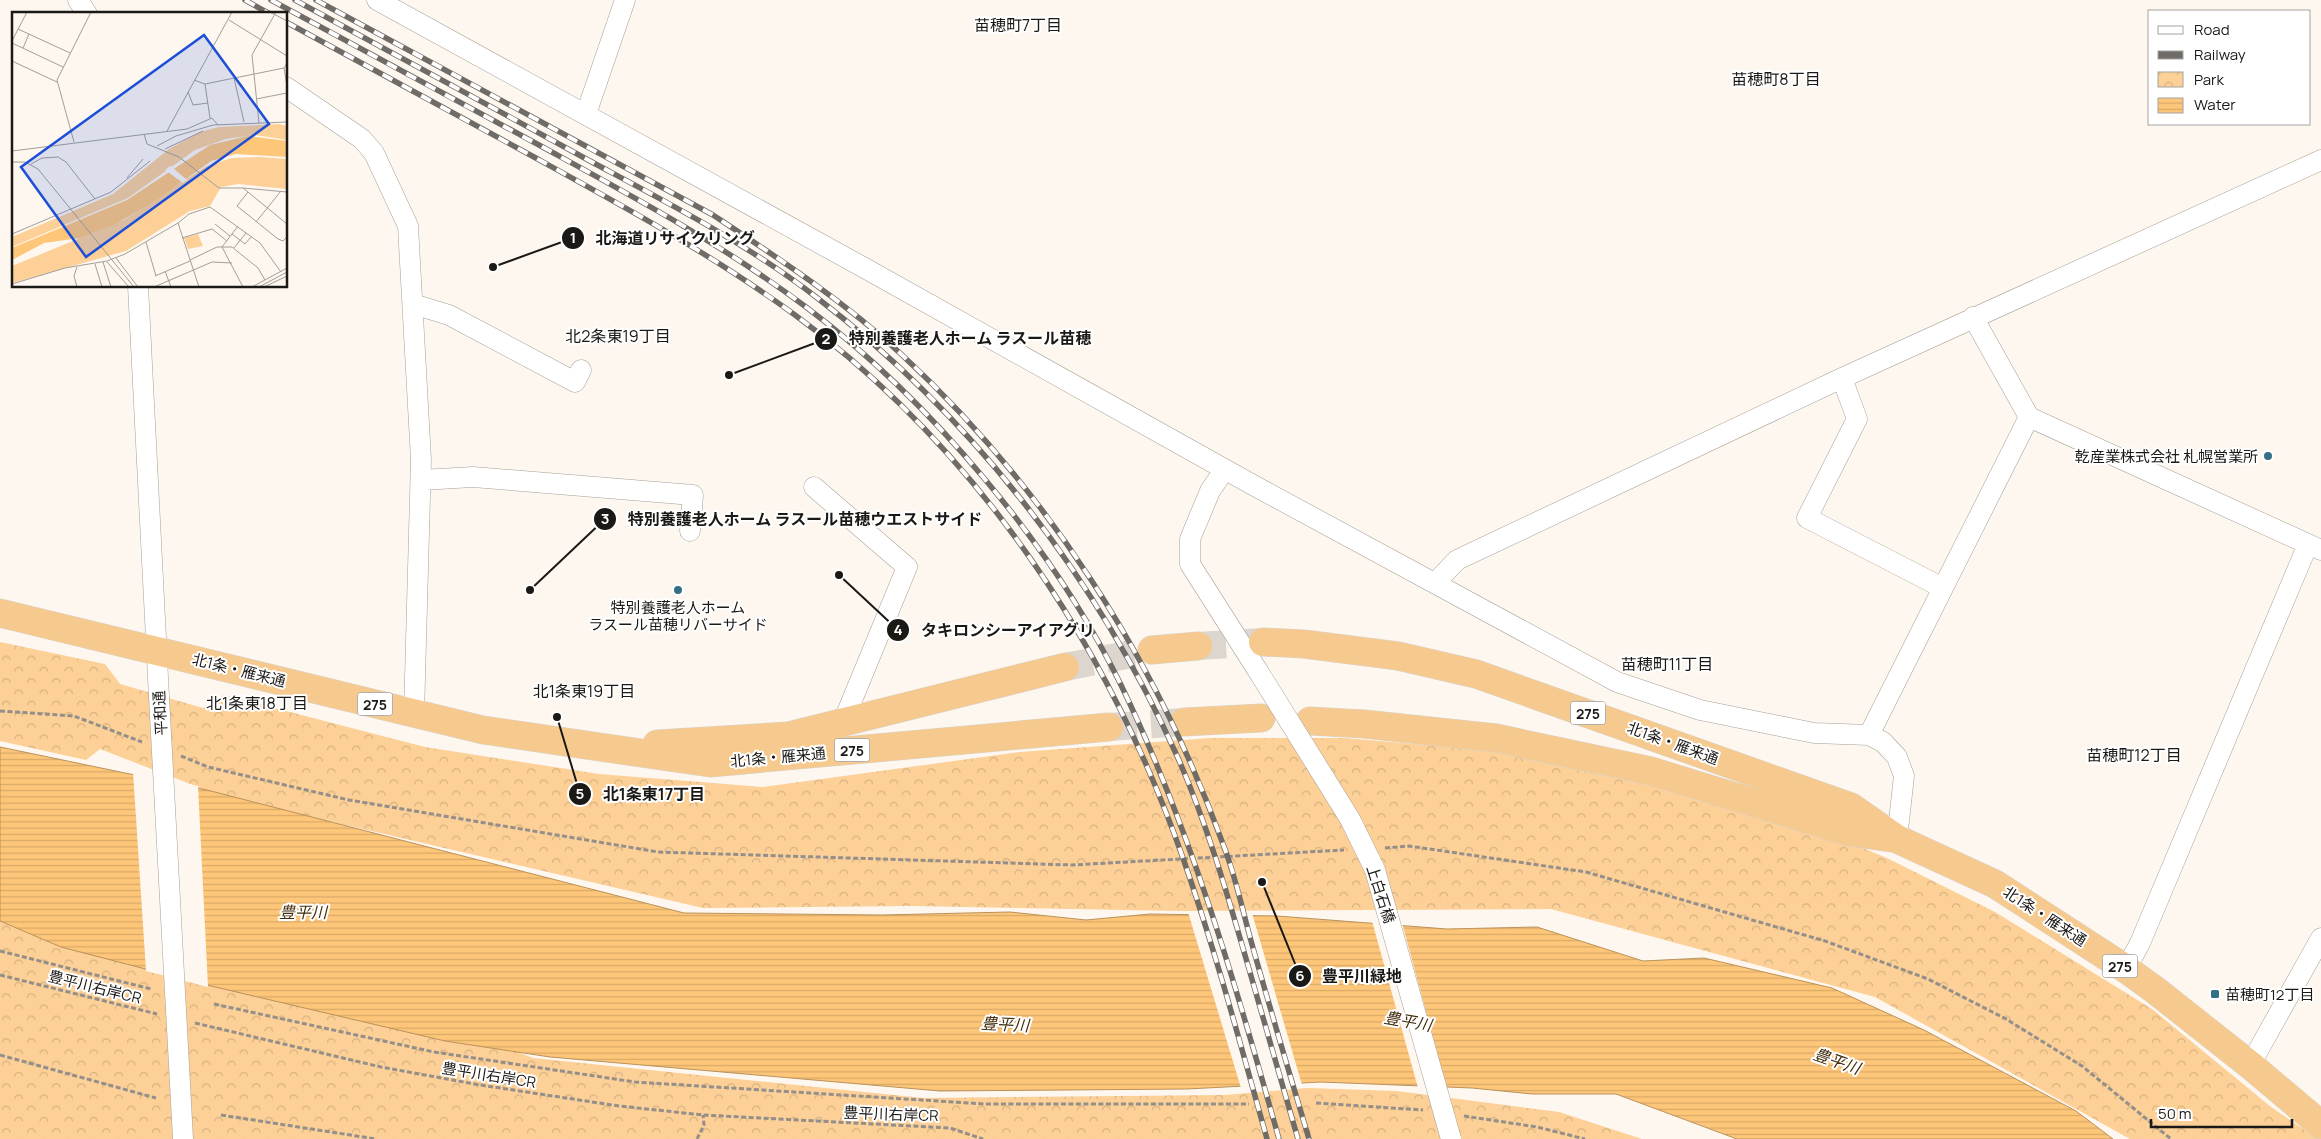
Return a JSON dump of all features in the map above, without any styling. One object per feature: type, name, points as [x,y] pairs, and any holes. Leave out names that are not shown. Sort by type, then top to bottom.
[{"type":"highway","name":"北1条・雁来通","points":[[0,613],[156,649],[483,730],[596,748],[710,763],[1109,727]]},
{"type":"highway","name":"北1条・雁来通","points":[[1263,642],[1304,644],[1398,656],[1476,674],[1850,807],[1897,839],[1995,884],[2126,969],[2250,1065],[2321,1125]]},
{"type":"highway","points":[[1152,650],[1198,646]]},
{"type":"highway","name":"北1条・雁来通","points":[[596,748],[788,736],[1065,667]]},
{"type":"highway","points":[[1184,722],[1262,718]]},
{"type":"highway","name":"北1条・雁来通","points":[[1310,721],[1364,724],[1496,738],[1651,771],[1786,810],[1849,832],[1897,839]]},
{"type":"street","points":[[78,0],[86,12]]},
{"type":"street","points":[[377,0],[1225,469],[1617,682],[1700,710],[1814,733],[1869,734],[1883,742],[1897,757],[1904,776],[1897,839]]},
{"type":"street","points":[[586,114],[625,0]]},
{"type":"street","points":[[288,88],[353,131],[374,153],[408,226],[421,460],[414,714]]},
{"type":"street","points":[[1436,583],[1457,560],[1973,317],[2321,160]]},
{"type":"street","name":"平和通","points":[[138,288],[183,1139]]},
{"type":"street","points":[[413,304],[449,315],[574,382],[581,370]]},
{"type":"street","points":[[1973,317],[2029,417],[2314,547],[2140,943],[2126,969]]},
{"type":"street","points":[[1842,378],[1857,419],[1807,518],[1943,588]]},
{"type":"street","points":[[1869,734],[2029,417]]},
{"type":"street","name":"上白石橋","points":[[1225,469],[1210,490],[1190,538],[1190,564],[1350,819],[1375,870],[1451,1139]]},
{"type":"street","points":[[421,480],[473,477],[693,495],[690,531]]},
{"type":"street","points":[[814,487],[907,566],[843,722]]},
{"type":"street","points":[[2250,1065],[2321,938]]},
{"type":"path","points":[[0,711],[74,716],[145,743]]},
{"type":"path","points":[[172,753],[208,767],[348,800],[658,852],[1072,865],[1350,850]]},
{"type":"path","points":[[1380,848],[1409,846],[1586,872],[1721,909],[1834,944],[1928,979],[2006,1019],[2082,1066],[2171,1139]]},
{"type":"path","points":[[0,951],[151,988]]},
{"type":"path","name":"豊平川右岸CR","points":[[0,976],[163,1016]]},
{"type":"path","points":[[214,1004],[434,1052],[635,1082],[985,1104],[1249,1104]]},
{"type":"path","name":"豊平川右岸CR","points":[[192,1023],[354,1061],[471,1084],[619,1106],[703,1115],[950,1128],[984,1139]]},
{"type":"path","points":[[0,1055],[156,1098]]},
{"type":"path","points":[[221,1115],[376,1139]]},
{"type":"path","points":[[697,1139],[704,1126],[703,1115]]},
{"type":"green space","points":[[0,642],[105,664],[120,684],[203,708],[224,695],[425,747],[599,774],[763,787],[1020,752],[1211,738],[1344,738],[1561,756],[1702,782],[1887,858],[1995,912],[2152,1009],[2271,1107],[2318,1139],[2130,1139],[1875,997],[1551,909],[1180,911],[911,906],[703,908],[221,796],[100,749],[86,760],[0,741]]},
{"type":"green space","points":[[0,920],[391,1003],[533,1058],[923,1098],[1225,1095],[1308,1088],[1397,1091],[1559,1112],[1642,1139],[0,1139]]},
{"type":"water","name":"豊平川","points":[[0,747],[207,790],[684,913],[882,915],[1010,912],[1086,920],[1150,914],[1277,916],[1447,929],[1537,927],[1643,961],[1704,958],[1832,988],[1924,1030],[2076,1111],[2113,1139],[1737,1139],[1616,1094],[1532,1094],[1472,1088],[1321,1082],[1187,1089],[940,1091],[550,1057],[445,1041],[211,986],[61,947],[0,921]]},
{"type":"pier","points":[[133,772],[198,786],[208,987],[146,971]]},
{"type":"pier","points":[[1188,912],[1252,913],[1302,1085],[1241,1088]]},
{"type":"pier","points":[[1372,921],[1402,923],[1447,1089],[1418,1088]]},
{"type":"tunnel","points":[[1198,646],[1263,642]]},
{"type":"tunnel","points":[[1065,667],[1152,650]]},
{"type":"tunnel","points":[[1109,727],[1184,722]]},
{"type":"railway","points":[[245,0],[266,12]]},
{"type":"railway","points":[[271,0],[539,145],[675,221],[742,262],[806,307],[852,344],[898,385],[985,479],[1061,581],[1093,633],[1121,685],[1146,740],[1169,795],[1210,909],[1229,966],[1279,1139]]},
{"type":"railway","points":[[295,0],[677,208],[762,259],[816,297],[873,344],[927,394],[978,448],[1026,505],[1069,565],[1109,627],[1146,691],[1178,758],[1198,808],[1224,885],[1298,1139]]},
{"type":"railway","points":[[316,0],[713,215],[762,247],[834,298],[901,354],[953,406],[1003,461],[1048,519],[1091,580],[1130,643],[1165,708],[1196,775],[1232,869],[1309,1139]]},
{"type":"railway","points":[[288,23],[634,213],[764,293],[795,315],[861,368],[923,427],[979,490],[1030,558],[1077,630],[1118,705],[1154,782],[1184,861],[1207,930],[1267,1139]]},
{"type":"place","name":"北海道リサイクリング","points":[[493,267]]},
{"type":"place","name":"特別養護老人ホーム ラスール苗穂","points":[[729,375]]},
{"type":"place","name":"乾産業株式会社 札幌営業所","points":[[2268,456]]},
{"type":"place","name":"タキロンシーアイアグリ","points":[[839,575]]},
{"type":"place","name":"特別養護老人ホーム ラスール苗穂ウエストサイド","points":[[530,590]]},
{"type":"place","name":"特別養護老人ホーム ラスール苗穂リバーサイド","points":[[678,590]]},
{"type":"place","name":"北1条東17丁目","points":[[557,717]]},
{"type":"place","name":"豊平川緑地","points":[[1262,882]]},
{"type":"place","name":"苗穂町12丁目","points":[[2215,994]]},
{"type":"district","name":"苗穂町7丁目","points":[[1018,25]]},
{"type":"district","name":"苗穂町8丁目","points":[[1776,79]]},
{"type":"district","name":"北2条東19丁目","points":[[618,336]]},
{"type":"district","name":"苗穂町11丁目","points":[[1667,664]]},
{"type":"district","name":"北1条東19丁目","points":[[584,691]]},
{"type":"district","name":"北1条東18丁目","points":[[257,703]]},
{"type":"district","name":"苗穂町12丁目","points":[[2134,755]]}]
